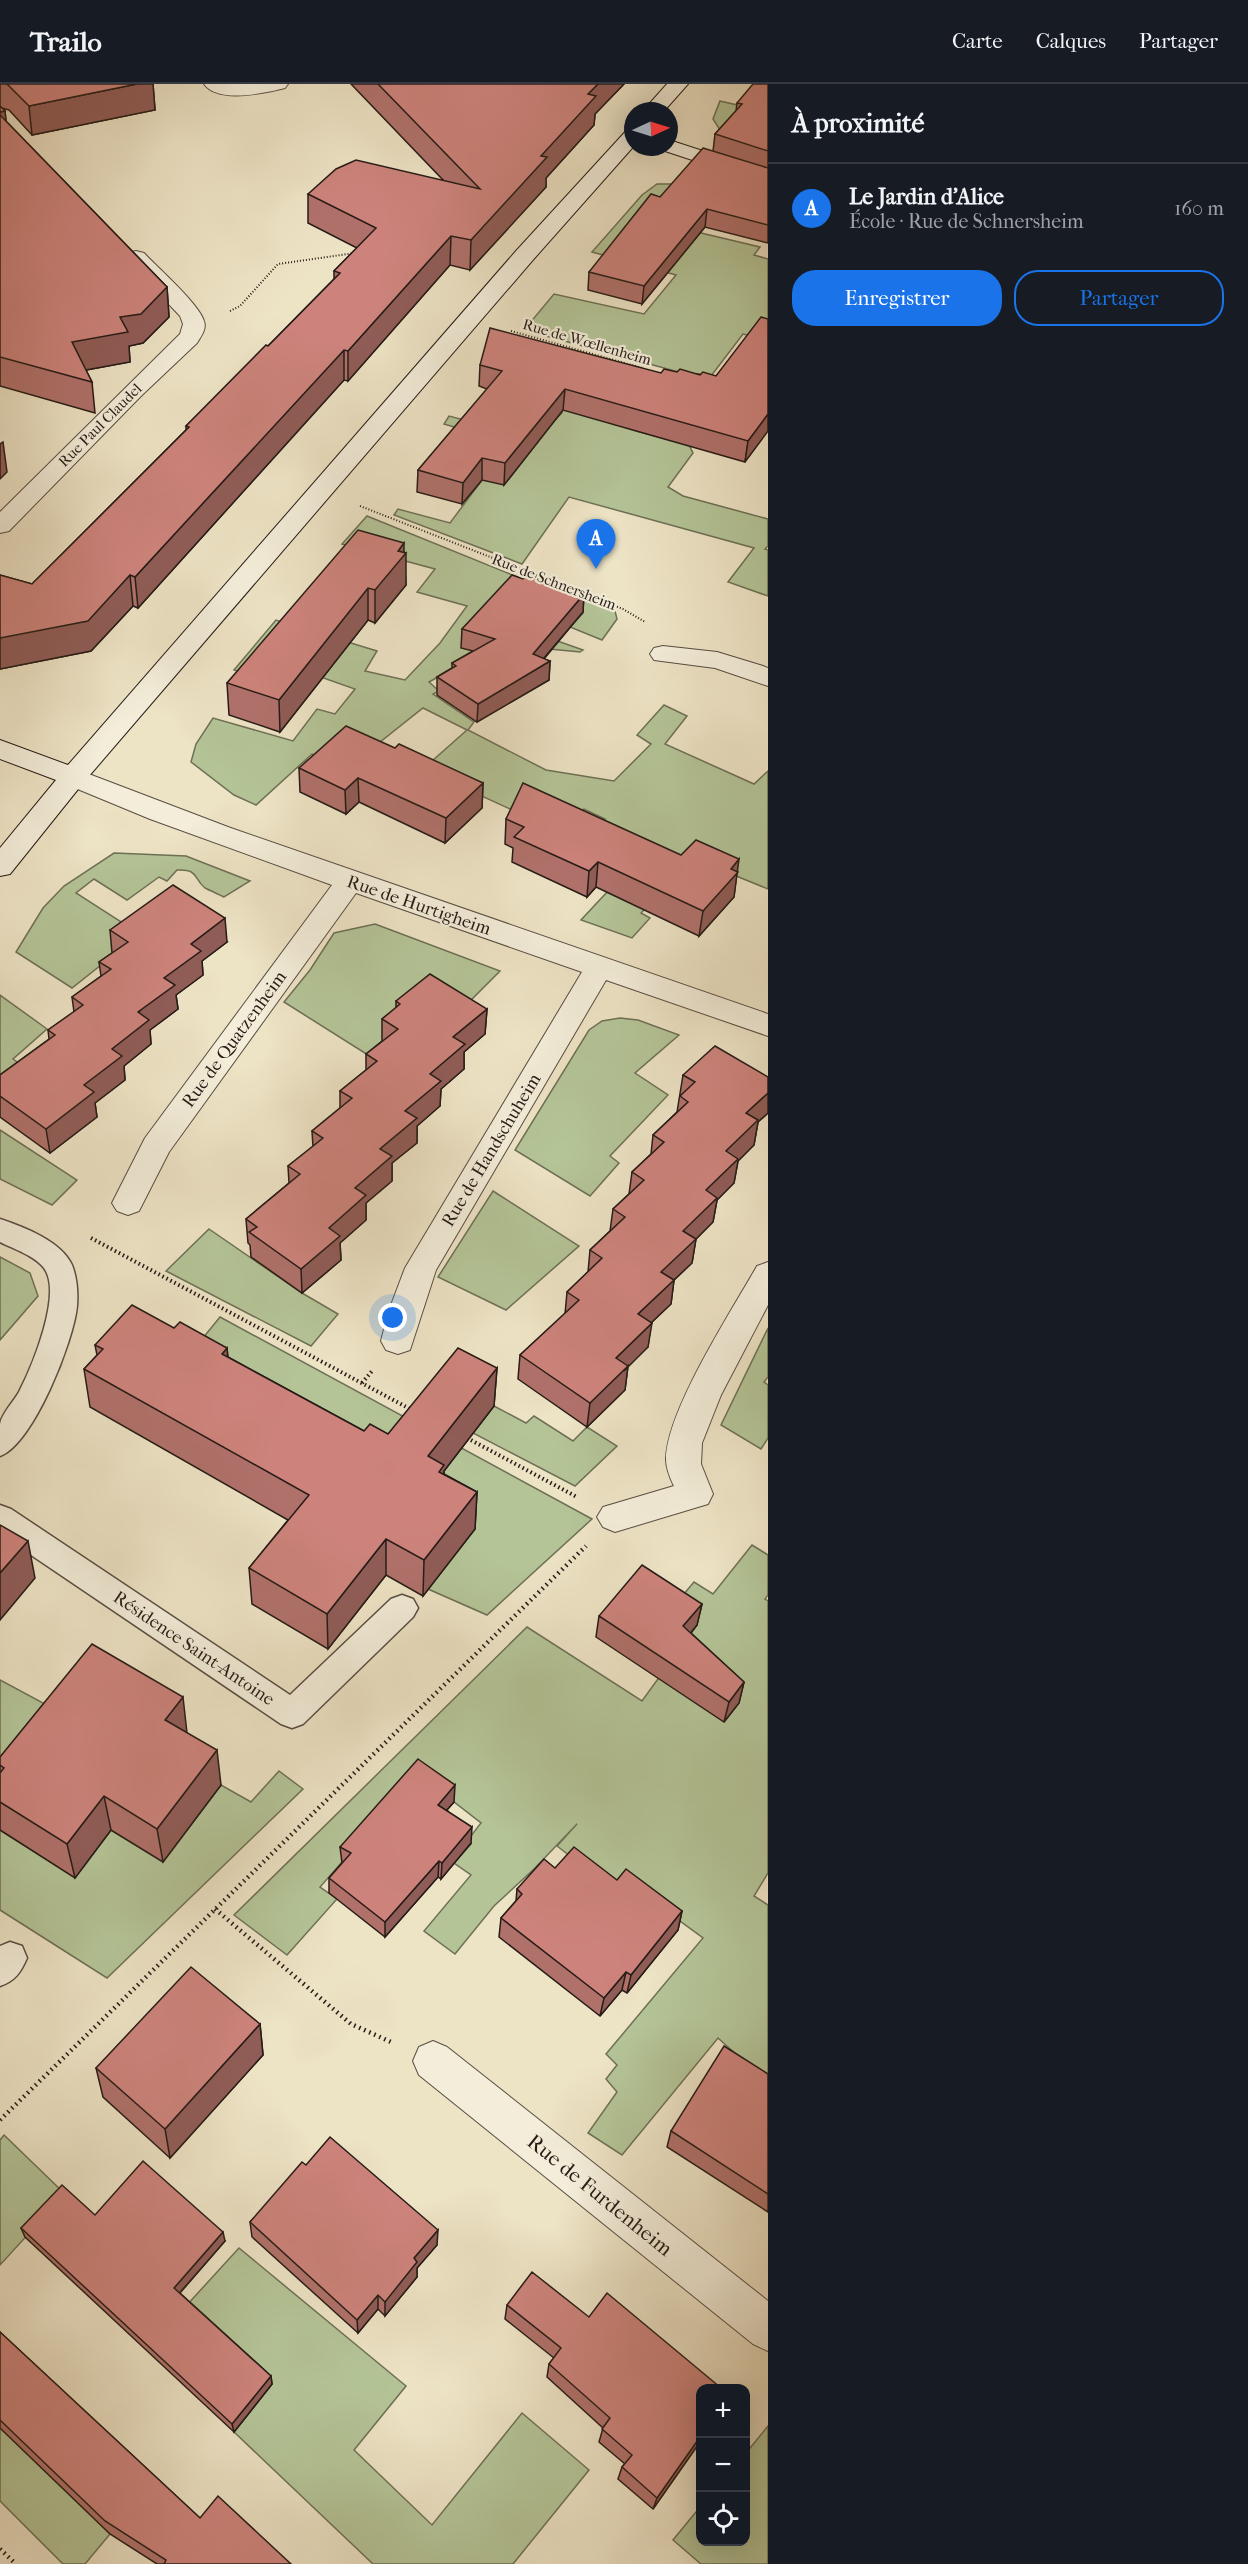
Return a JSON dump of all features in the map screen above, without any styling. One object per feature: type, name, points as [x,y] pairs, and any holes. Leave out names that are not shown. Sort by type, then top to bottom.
[{"type":"street","points":[[214,84],[223,89],[241,90],[278,84]]},
{"type":"street","points":[[661,102],[678,84]]},
{"type":"street","points":[[0,867],[73,777],[320,491],[624,145]]},
{"type":"street","points":[[678,149],[768,179]]},
{"type":"street","points":[[122,243],[195,321]]},
{"type":"street","name":"Rue Paul Claudel","points":[[0,526],[189,338],[195,321]]},
{"type":"street","points":[[663,654],[710,657],[732,662],[768,678]]},
{"type":"street","name":"Rue de Hurtigheim","points":[[0,748],[158,812],[477,926],[768,1025]]},
{"type":"street","name":"Rue de Quatzenheim","points":[[128,1203],[156,1146],[350,881]]},
{"type":"street","name":"Rue de Handschuheim","points":[[398,1341],[404,1313],[421,1268],[600,966]]},
{"type":"street","points":[[615,1517],[696,1494],[687,1480],[683,1460],[685,1442],[699,1406],[768,1275]]},
{"type":"street","name":"Rue de Furdenheim","points":[[433,2061],[768,2329]]},
{"type":"lane","points":[[0,1230],[41,1250],[58,1265],[64,1286],[62,1317],[49,1356],[29,1403],[0,1444]]},
{"type":"lane","name":"Résidence Saint-Antoine","points":[[0,1518],[292,1714],[402,1608]]},
{"type":"path","points":[[195,321],[227,313],[240,306],[278,264],[360,252]]},
{"type":"path","name":"Rue de Wœllenheim","points":[[469,320],[641,368]]},
{"type":"path","name":"Rue de Schnersheim","points":[[320,491],[623,609],[650,624],[665,637],[663,654]]},
{"type":"path","points":[[82,1233],[415,1411]]},
{"type":"path","points":[[0,2120],[615,1517],[457,1433]]},
{"type":"path","points":[[215,1909],[351,2024],[433,2061]]},
{"type":"path","points":[[0,2549],[16,2564]]},
{"type":"green space","points":[[720,101],[746,107],[725,138],[713,119]]},
{"type":"green space","points":[[657,184],[673,184],[697,232],[760,247],[754,255],[768,259],[768,340],[743,334],[708,380],[524,330],[554,294],[644,314],[676,275],[592,252],[642,195]]},
{"type":"green space","points":[[555,404],[636,431],[689,445],[693,453],[668,487],[683,496],[768,519],[768,546],[765,549],[768,550],[768,596],[728,582],[754,548],[569,497],[522,564],[394,515],[398,509],[450,523],[482,480],[530,449],[444,424],[449,416],[523,435],[537,413],[556,419],[562,413]]},
{"type":"green space","points":[[367,516],[552,591],[501,621],[583,650],[580,652],[539,648],[479,654],[429,682],[439,691],[433,694],[474,722],[468,730],[546,770],[614,781],[651,744],[637,735],[664,705],[687,716],[665,744],[754,784],[768,771],[768,889],[724,871],[700,852],[641,913],[650,918],[632,938],[581,920],[638,859],[584,837],[605,819],[584,809],[557,825],[519,803],[510,809],[423,769],[467,730],[423,708],[375,746],[318,756],[312,754],[256,805],[234,795],[191,762],[196,744],[213,718],[293,741],[317,709],[335,714],[355,689],[318,676],[260,679],[234,670],[276,620],[377,651],[365,671],[405,680],[440,643],[467,606],[417,592],[435,569],[342,544]]},
{"type":"green space","points":[[579,598],[615,611],[617,619],[602,640],[570,627],[583,613]]},
{"type":"green space","points":[[114,853],[186,856],[250,881],[224,897],[205,888],[189,871],[177,870],[167,881],[159,877],[127,900],[94,879],[76,893],[140,934],[72,988],[16,952],[43,908],[64,886]]},
{"type":"green space","points":[[375,924],[500,971],[470,1001],[400,1029],[368,1055],[284,1002],[310,970],[334,933]]},
{"type":"green space","points":[[0,995],[47,1029],[13,1059],[36,1075],[0,1102]]},
{"type":"green space","points":[[620,1018],[638,1020],[679,1035],[635,1073],[668,1095],[610,1156],[619,1163],[590,1196],[515,1150],[589,1030],[602,1021]]},
{"type":"green space","points":[[0,1130],[77,1180],[52,1205],[0,1179]]},
{"type":"green space","points":[[493,1191],[579,1246],[506,1310],[438,1277]]},
{"type":"green space","points":[[209,1229],[302,1293],[338,1314],[311,1346],[166,1271]]},
{"type":"green space","points":[[0,1257],[30,1273],[38,1296],[0,1340]]},
{"type":"green space","points":[[220,1317],[592,1519],[487,1615],[428,1589],[185,1360]]},
{"type":"green space","points":[[768,1328],[768,1377],[764,1382],[768,1385],[768,1438],[761,1449],[721,1425]]},
{"type":"green space","points":[[494,1406],[526,1423],[534,1416],[573,1441],[587,1427],[617,1446],[575,1486],[473,1433]]},
{"type":"green space","points":[[752,1545],[768,1555],[768,1595],[765,1599],[768,1601],[768,1873],[754,1896],[768,1905],[768,2083],[718,2038],[622,2155],[588,2133],[617,2092],[606,2079],[617,2065],[606,2054],[703,1938],[625,1881],[615,1891],[557,1846],[577,1824],[494,1906],[455,1954],[424,1931],[471,1875],[454,1863],[471,1844],[467,1841],[481,1823],[454,1802],[341,1863],[320,1887],[337,1899],[287,1955],[234,1915],[527,1627],[642,1701],[697,1625],[672,1608],[694,1582],[713,1594]]},
{"type":"green space","points":[[0,1680],[69,1717],[0,1818]]},
{"type":"green space","points":[[279,1771],[303,1789],[107,1978],[0,1910],[0,1830],[75,1877],[111,1830],[163,1862],[221,1785],[251,1802]]},
{"type":"green space","points":[[4,2135],[65,2194],[0,2265],[0,2140]]},
{"type":"green space","points":[[239,2248],[406,2386],[354,2450],[432,2525],[522,2413],[589,2470],[513,2564],[373,2564],[234,2432],[272,2384],[186,2306]]},
{"type":"green space","points":[[768,2426],[768,2564],[701,2564],[673,2540],[696,2512],[696,2546],[750,2546],[750,2448]]},
{"type":"green space","points":[[0,2428],[110,2534],[85,2564],[63,2564],[0,2501]]},
{"type":"building","points":[[7,84],[137,84],[29,106]]},
{"type":"building","points":[[378,84],[598,84],[588,94],[596,96],[541,156],[547,157],[471,240],[451,236],[348,351],[344,350],[135,577],[130,575],[88,621],[0,638],[0,575],[32,584],[189,427],[186,426],[266,345],[268,346],[340,273],[334,271],[376,228],[308,194],[336,169],[356,160],[480,189]]},
{"type":"building","points":[[753,84],[768,84],[768,151],[715,134],[742,104],[737,103]]},
{"type":"building","points":[[0,115],[167,287],[141,314],[120,317],[128,332],[72,342],[92,382],[0,357]]},
{"type":"building","points":[[703,148],[768,168],[768,225],[707,209],[644,286],[589,272],[651,194],[660,197]]},
{"type":"building","points":[[761,317],[768,319],[768,414],[748,441],[565,389],[505,463],[482,458],[463,483],[418,470],[502,371],[480,365],[490,328],[661,373],[664,369],[677,372],[680,369],[700,375],[703,372],[716,376]]},
{"type":"building","points":[[358,530],[404,543],[398,551],[406,553],[375,590],[368,588],[279,700],[227,683]]},
{"type":"building","points":[[528,574],[577,592],[581,590],[584,594],[533,654],[550,661],[478,704],[437,677],[456,666],[452,663],[495,639],[462,629],[512,575],[523,579]]},
{"type":"building","points":[[346,726],[395,748],[399,744],[483,783],[446,818],[358,778],[345,790],[299,768]]},
{"type":"building","points":[[523,783],[681,855],[696,840],[739,859],[731,869],[738,872],[703,911],[598,862],[589,871],[514,837],[524,827],[506,819]]},
{"type":"building","points":[[173,885],[225,918],[191,944],[201,951],[164,978],[175,985],[138,1012],[149,1020],[112,1049],[122,1056],[84,1085],[94,1092],[46,1129],[0,1096],[0,1075],[55,1035],[48,1030],[83,1005],[72,997],[111,969],[99,962],[128,942],[110,930]]},
{"type":"building","points":[[430,974],[487,1009],[453,1037],[465,1044],[430,1074],[441,1081],[405,1111],[417,1118],[380,1149],[392,1156],[355,1188],[366,1195],[329,1228],[340,1236],[301,1269],[249,1232],[257,1227],[246,1219],[300,1174],[288,1166],[323,1138],[312,1131],[352,1098],[340,1091],[377,1061],[366,1054],[398,1029],[382,1019],[400,1004],[396,1001]]},
{"type":"building","points":[[715,1046],[768,1077],[768,1093],[746,1113],[758,1120],[726,1151],[738,1159],[706,1190],[717,1198],[683,1231],[696,1239],[661,1272],[674,1280],[638,1314],[652,1323],[616,1358],[628,1366],[590,1403],[520,1355],[579,1300],[567,1292],[602,1258],[590,1250],[625,1217],[613,1209],[644,1180],[632,1172],[664,1142],[653,1135],[688,1102],[680,1096],[695,1082],[683,1075]]},
{"type":"building","points":[[132,1305],[174,1328],[180,1322],[227,1348],[222,1354],[364,1431],[370,1424],[388,1434],[458,1348],[497,1368],[428,1456],[444,1465],[439,1472],[477,1492],[424,1560],[386,1539],[327,1614],[249,1568],[309,1495],[84,1369],[103,1349],[95,1345]]},
{"type":"building","points":[[0,1525],[28,1541],[0,1573]]},
{"type":"building","points":[[642,1565],[702,1604],[683,1626],[744,1682],[729,1702],[599,1616]]},
{"type":"building","points":[[92,1644],[183,1697],[165,1720],[217,1750],[157,1829],[104,1796],[67,1844],[0,1802],[0,1773],[4,1768],[0,1765],[0,1757]]},
{"type":"building","points":[[418,1759],[455,1785],[438,1805],[472,1827],[442,1863],[439,1861],[385,1922],[329,1878],[351,1853],[340,1847]]},
{"type":"building","points":[[574,1847],[617,1880],[626,1869],[682,1911],[631,1975],[626,1972],[604,1998],[501,1918],[522,1894],[517,1889],[544,1859],[555,1868]]},
{"type":"building","points":[[191,1967],[260,2024],[165,2129],[96,2068]]},
{"type":"building","points":[[724,2046],[768,2074],[768,2194],[671,2131]]},
{"type":"building","points":[[330,2137],[438,2230],[414,2258],[417,2262],[385,2302],[378,2295],[357,2320],[250,2222],[302,2162],[306,2165]]},
{"type":"building","points":[[143,2161],[223,2232],[174,2288],[271,2376],[232,2424],[21,2228],[62,2185],[95,2215]]},
{"type":"building","points":[[532,2272],[589,2317],[607,2293],[716,2384],[696,2384],[696,2443],[657,2498],[622,2467],[632,2455],[602,2429],[610,2418],[549,2364],[561,2348],[507,2305]]},
{"type":"building","points":[[0,2332],[200,2518],[218,2496],[291,2564],[164,2564],[166,2560],[105,2521],[0,2420]]},
{"type":"place","name":"Le Jardin d'Alice","points":[[596,569]]}]
